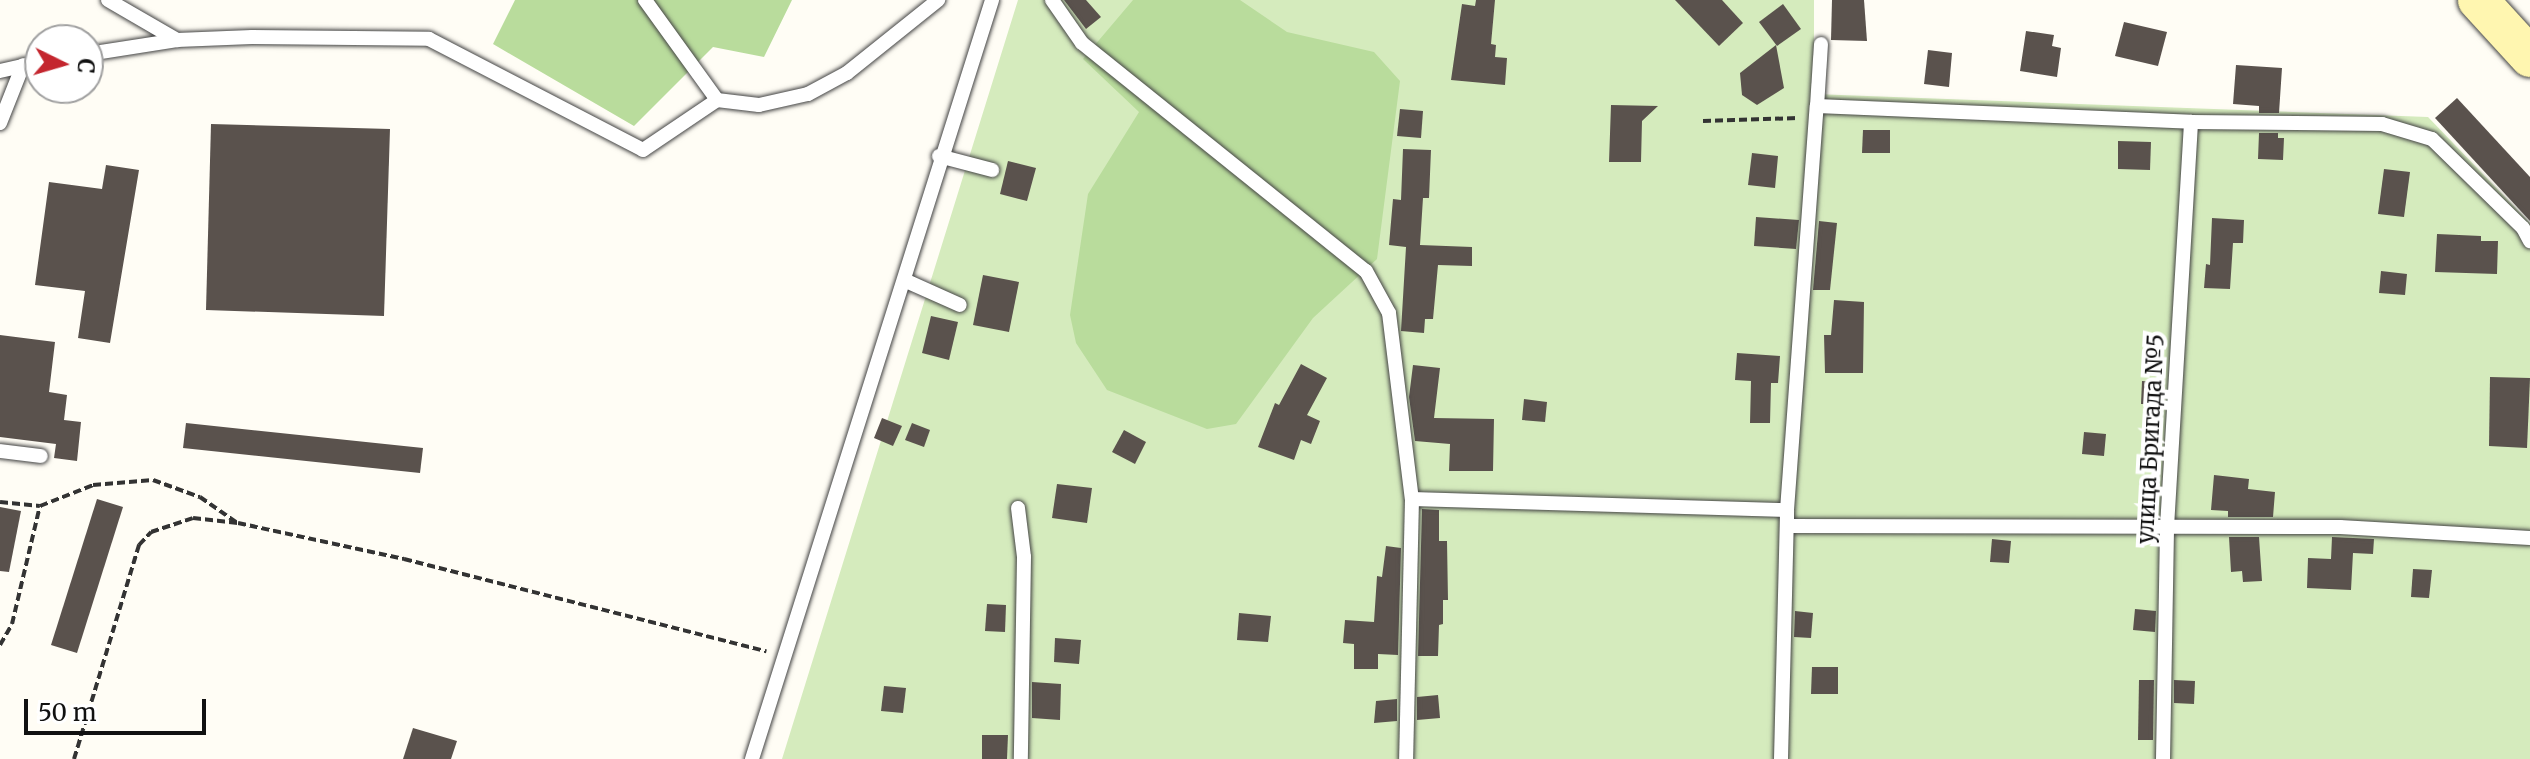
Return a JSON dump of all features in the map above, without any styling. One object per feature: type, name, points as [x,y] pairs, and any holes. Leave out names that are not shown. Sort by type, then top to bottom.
[{"type":"main road","points":[[2478,0],[2530,57]]},
{"type":"lane","points":[[108,0],[177,40]]},
{"type":"lane","points":[[645,0],[717,100]]},
{"type":"lane","points":[[104,51],[177,40],[252,37],[429,39],[643,150],[717,100],[759,105],[808,94],[847,73],[938,0]]},
{"type":"lane","points":[[752,759],[904,280],[939,156],[992,0]]},
{"type":"lane","points":[[1052,0],[1082,43],[1366,271],[1389,313],[1412,499],[1406,759]]},
{"type":"lane","points":[[1781,759],[1787,510],[1821,44]]},
{"type":"lane","points":[[0,71],[23,65]]},
{"type":"lane","points":[[0,123],[23,65]]},
{"type":"lane","points":[[1817,106],[2191,122],[2382,124],[2432,139],[2523,228],[2530,241]]},
{"type":"lane","name":"улица Бригада №5","points":[[2163,759],[2167,527],[2191,122]]},
{"type":"lane","points":[[939,156],[992,170]]},
{"type":"lane","points":[[904,280],[960,305]]},
{"type":"lane","points":[[0,451],[41,456]]},
{"type":"lane","points":[[1412,499],[1787,510]]},
{"type":"lane","points":[[1018,508],[1024,557],[1021,759]]},
{"type":"lane","points":[[1787,526],[2340,527],[2530,538]]},
{"type":"path","points":[[1703,121],[1811,118],[1817,106]]},
{"type":"path","points":[[0,502],[40,506],[93,485],[153,480],[200,497],[238,523]]},
{"type":"path","points":[[0,645],[12,624],[40,506]]},
{"type":"path","points":[[74,759],[139,545],[151,532],[193,518],[238,523],[404,559],[784,655]]},
{"type":"green space","points":[[515,0],[792,0],[764,57],[713,47],[634,126],[493,44]]},
{"type":"green space","points":[[1018,0],[1814,0],[1814,94],[2428,117],[2530,223],[2530,759],[782,759]]},
{"type":"green space","points":[[1133,0],[1240,0],[1287,32],[1374,52],[1400,81],[1377,259],[1313,318],[1236,424],[1207,429],[1107,390],[1076,343],[1070,315],[1088,194],[1139,112],[1083,59]]},
{"type":"building","points":[[1064,0],[1086,0],[1101,17],[1086,29]]},
{"type":"building","points":[[1476,0],[1495,0],[1491,44],[1496,45],[1495,57],[1507,58],[1505,85],[1451,80],[1462,4],[1475,6]]},
{"type":"building","points":[[1675,0],[1722,0],[1743,23],[1719,46]]},
{"type":"building","points":[[1832,0],[1864,0],[1867,41],[1831,40]]},
{"type":"building","points":[[1783,4],[1801,29],[1777,46],[1759,22]]},
{"type":"building","points":[[2124,22],[2167,32],[2158,66],[2115,56]]},
{"type":"building","points":[[2026,31],[2054,35],[2052,46],[2061,48],[2057,77],[2020,71]]},
{"type":"building","points":[[1776,45],[1784,88],[1757,105],[1742,95],[1740,73]]},
{"type":"building","points":[[1928,50],[1952,53],[1949,87],[1924,84]]},
{"type":"building","points":[[2236,65],[2282,68],[2279,113],[2259,113],[2259,106],[2233,104]]},
{"type":"building","points":[[2457,98],[2530,177],[2530,221],[2435,118]]},
{"type":"building","points":[[1611,105],[1658,106],[1642,121],[1641,162],[1609,162]]},
{"type":"building","points":[[1400,109],[1423,111],[1421,138],[1397,136]]},
{"type":"building","points":[[211,124],[390,129],[384,316],[206,310]]},
{"type":"building","points":[[1863,130],[1890,130],[1890,153],[1862,153]]},
{"type":"building","points":[[2259,133],[2278,133],[2278,138],[2284,138],[2283,160],[2258,159]]},
{"type":"building","points":[[2118,141],[2151,142],[2150,170],[2118,169]]},
{"type":"building","points":[[1403,149],[1431,150],[1429,198],[1423,198],[1420,245],[1472,247],[1472,266],[1438,265],[1433,319],[1425,319],[1424,333],[1401,331],[1406,247],[1389,245],[1393,199],[1401,200]]},
{"type":"building","points":[[1752,153],[1778,156],[1775,188],[1748,185]]},
{"type":"building","points":[[1008,161],[1036,168],[1027,201],[1000,194]]},
{"type":"building","points":[[106,165],[139,170],[110,343],[78,338],[85,291],[35,285],[49,182],[102,189]]},
{"type":"building","points":[[2384,169],[2410,172],[2404,217],[2378,214]]},
{"type":"building","points":[[1756,217],[1799,220],[1796,249],[1754,246]]},
{"type":"building","points":[[2212,218],[2244,220],[2243,243],[2233,243],[2230,289],[2204,288],[2206,264],[2210,265]]},
{"type":"building","points":[[1819,221],[1837,223],[1830,290],[1813,290]]},
{"type":"building","points":[[2437,234],[2481,236],[2481,241],[2498,241],[2497,274],[2435,272]]},
{"type":"building","points":[[2381,271],[2407,274],[2405,295],[2379,293]]},
{"type":"building","points":[[983,275],[1019,282],[1009,332],[973,325]]},
{"type":"building","points":[[1834,300],[1864,302],[1863,373],[1825,373],[1824,335],[1831,335]]},
{"type":"building","points":[[931,316],[958,322],[949,360],[922,353]]},
{"type":"building","points":[[0,335],[55,342],[49,392],[67,395],[64,420],[81,422],[77,461],[54,458],[56,444],[0,437]]},
{"type":"building","points":[[1737,353],[1780,356],[1778,383],[1771,383],[1770,423],[1750,423],[1751,381],[1735,380]]},
{"type":"building","points":[[1301,364],[1327,378],[1307,415],[1320,421],[1311,444],[1301,440],[1294,460],[1258,447],[1275,403],[1279,405]]},
{"type":"building","points":[[1413,365],[1440,368],[1434,418],[1494,419],[1493,471],[1449,471],[1450,444],[1415,441],[1409,397]]},
{"type":"building","points":[[2490,377],[2530,378],[2527,448],[2489,446]]},
{"type":"building","points":[[2142,381],[2161,382],[2160,404],[2141,404]]},
{"type":"building","points":[[1524,399],[1547,402],[1545,422],[1522,420]]},
{"type":"building","points":[[882,418],[902,426],[893,446],[874,438]]},
{"type":"building","points":[[186,423],[423,448],[420,473],[183,448]]},
{"type":"building","points":[[912,423],[930,430],[924,447],[905,440]]},
{"type":"building","points":[[1124,430],[1146,442],[1135,464],[1112,452]]},
{"type":"building","points":[[2084,432],[2106,434],[2104,456],[2082,454]]},
{"type":"building","points":[[2214,475],[2249,479],[2248,489],[2275,492],[2273,517],[2228,517],[2228,511],[2211,510]]},
{"type":"building","points":[[1057,484],[1092,488],[1087,523],[1052,518]]},
{"type":"building","points":[[97,499],[123,507],[77,653],[51,645]]},
{"type":"building","points":[[0,507],[21,511],[9,572],[0,571]]},
{"type":"building","points":[[1422,509],[1439,510],[1439,541],[1447,541],[1448,600],[1443,600],[1438,656],[1418,656]]},
{"type":"building","points":[[2229,537],[2259,537],[2262,581],[2243,582],[2242,571],[2231,572]]},
{"type":"building","points":[[2332,537],[2374,539],[2373,554],[2353,553],[2351,590],[2307,588],[2308,558],[2331,559]]},
{"type":"building","points":[[1992,539],[2011,541],[2009,563],[1990,562]]},
{"type":"building","points":[[1386,546],[1401,548],[1398,655],[1378,654],[1378,669],[1354,669],[1354,644],[1343,643],[1345,620],[1374,622],[1377,576],[1382,577]]},
{"type":"building","points":[[2413,569],[2432,570],[2429,598],[2411,597]]},
{"type":"building","points":[[987,604],[1006,605],[1005,632],[985,631]]},
{"type":"building","points":[[2135,609],[2156,611],[2155,632],[2133,630]]},
{"type":"building","points":[[1795,611],[1813,613],[1811,638],[1794,637]]},
{"type":"building","points":[[1239,613],[1271,616],[1268,642],[1237,640]]},
{"type":"building","points":[[1055,638],[1081,640],[1079,664],[1054,662]]},
{"type":"building","points":[[1812,667],[1838,667],[1838,694],[1811,694]]},
{"type":"building","points":[[2139,680],[2154,680],[2153,740],[2138,740]]},
{"type":"building","points":[[2174,680],[2195,681],[2194,704],[2174,703]]},
{"type":"building","points":[[1032,682],[1061,684],[1060,720],[1032,718]]},
{"type":"building","points":[[884,686],[906,688],[903,713],[881,711]]},
{"type":"building","points":[[1438,695],[1440,718],[1417,720],[1417,697]]},
{"type":"building","points":[[1397,699],[1397,721],[1374,723],[1376,701]]},
{"type":"building","points":[[413,728],[457,741],[451,759],[403,759]]},
{"type":"building","points":[[982,735],[1008,735],[1007,759],[982,759]]}]
